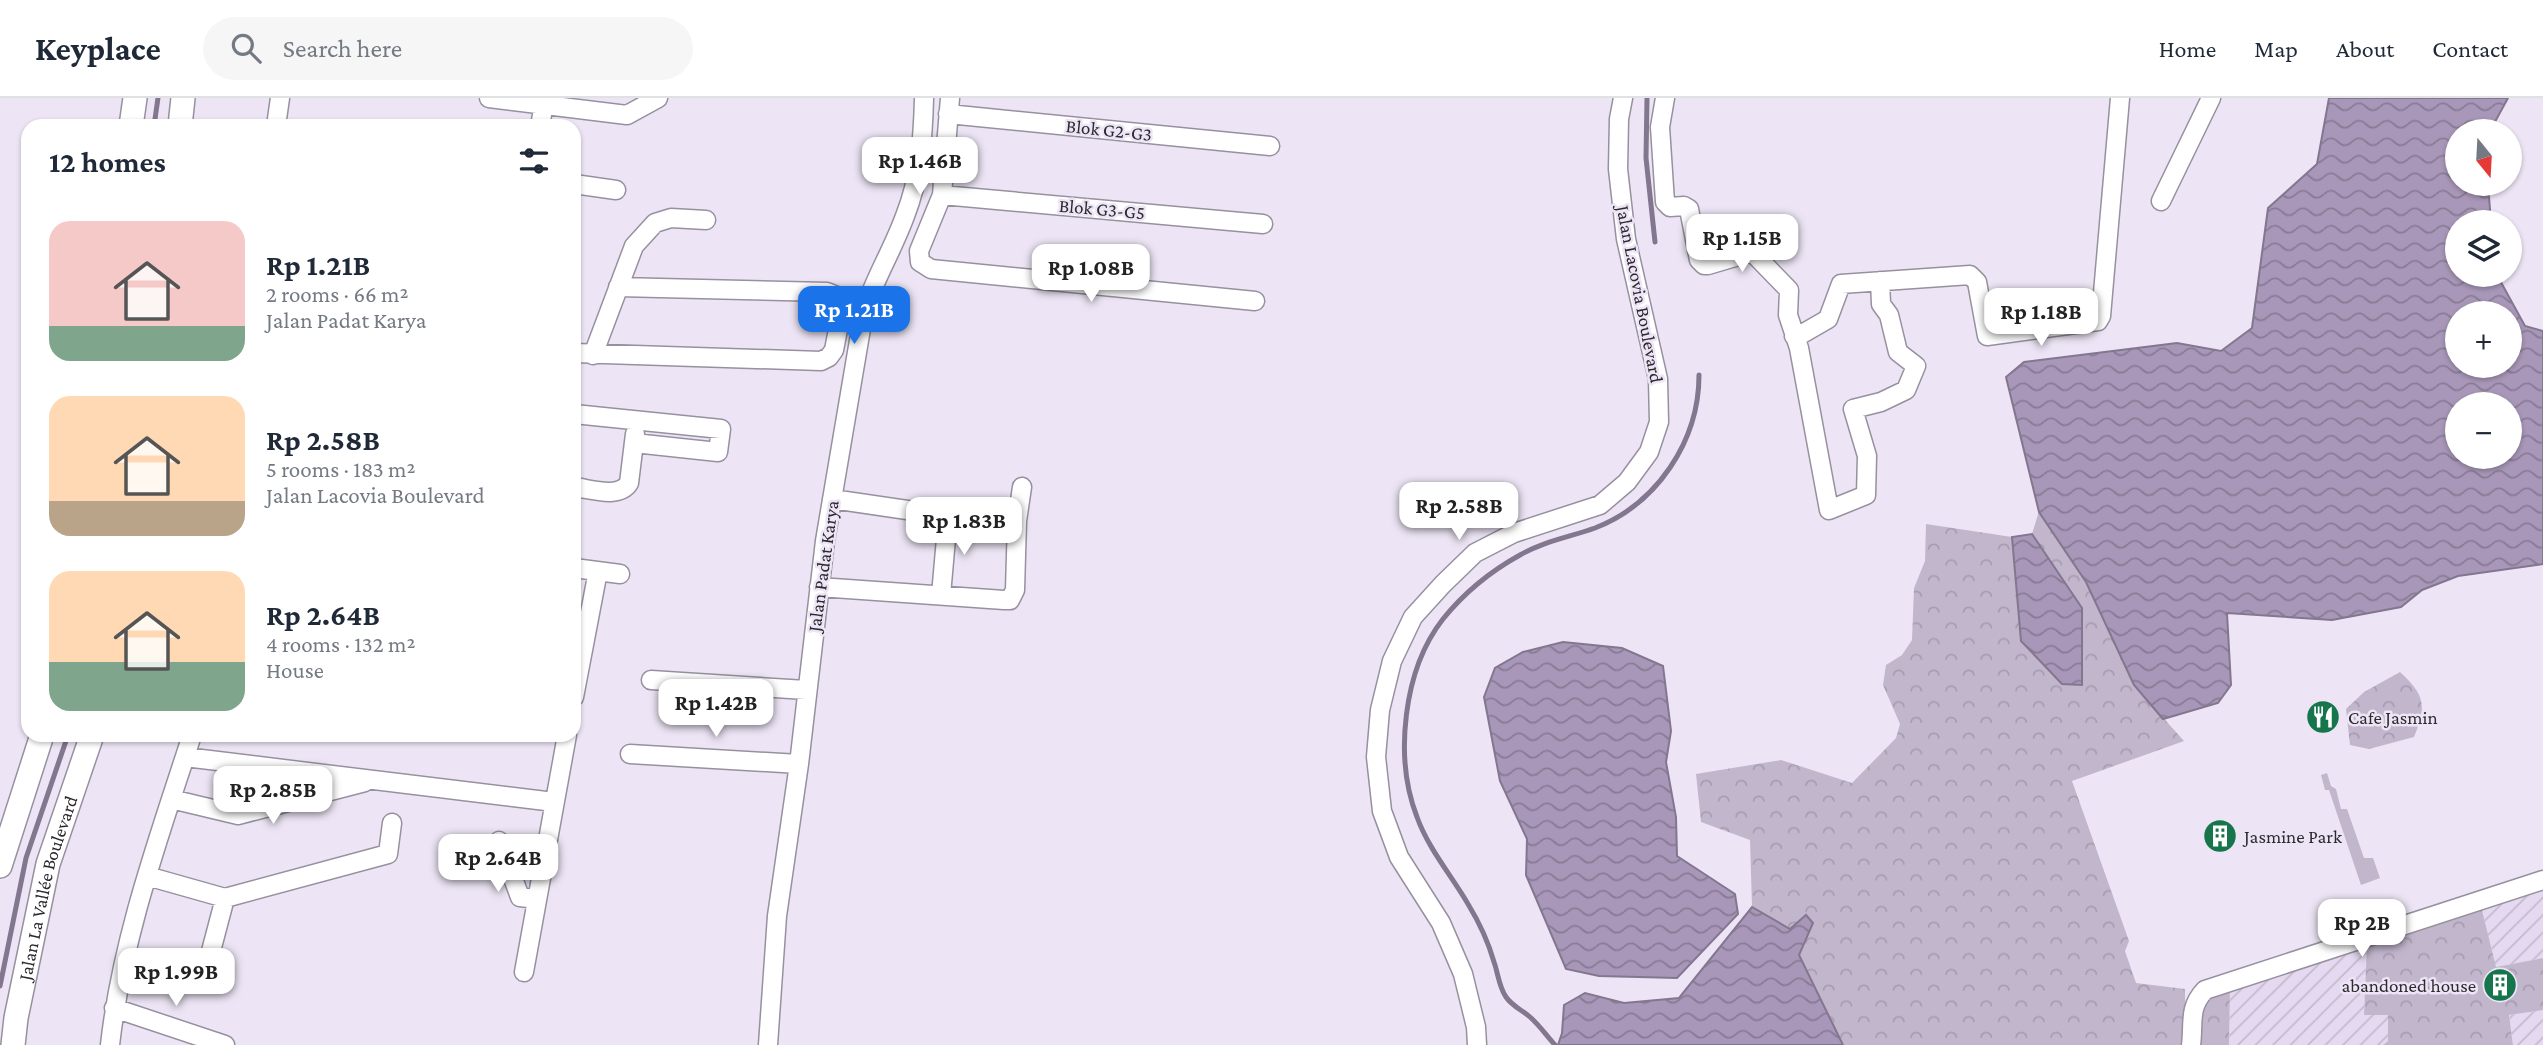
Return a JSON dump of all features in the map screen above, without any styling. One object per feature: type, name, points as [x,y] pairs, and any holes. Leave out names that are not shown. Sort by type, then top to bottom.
[{"type":"street","points":[[132,119],[135,98]]},
{"type":"street","points":[[181,119],[183,98]]},
{"type":"street","points":[[277,119],[280,98]]},
{"type":"street","points":[[489,98],[544,101],[627,115],[658,98]]},
{"type":"street","name":"Jalan Padat Karya","points":[[768,1045],[777,916],[832,499],[864,311],[912,196],[923,147],[924,98]]},
{"type":"street","name":"Jalan Lacovia Boulevard","points":[[1477,1045],[1476,1027],[1463,975],[1441,923],[1399,857],[1382,811],[1376,757],[1380,710],[1392,661],[1413,617],[1475,553],[1514,533],[1600,505],[1627,482],[1649,452],[1659,422],[1658,379],[1626,239],[1618,169],[1619,119],[1623,98]]},
{"type":"street","points":[[1665,98],[1660,127],[1666,204],[1689,209],[1699,260],[1704,265],[1749,252],[1754,253],[1789,290],[1788,315],[1799,348],[1829,510],[1866,495],[1867,456],[1853,409],[1881,402],[1906,390],[1916,366],[1898,352],[1889,315],[1881,304],[1880,281]]},
{"type":"street","points":[[1794,335],[1802,334],[1828,319],[1841,284],[1970,275],[1977,282],[1987,336],[2098,321],[2101,316],[2120,98]]},
{"type":"street","points":[[2161,201],[2211,98]]},
{"type":"street","points":[[541,119],[544,101]]},
{"type":"street","points":[[949,106],[942,195],[919,251],[920,262],[931,269],[1255,301]]},
{"type":"street","name":"Blok G2-G3","points":[[949,106],[1270,146]]},
{"type":"street","points":[[581,185],[616,190]]},
{"type":"street","name":"Blok G3-G5","points":[[942,195],[1263,223]]},
{"type":"street","points":[[593,355],[634,246],[655,223],[671,218],[706,220]]},
{"type":"street","points":[[581,354],[821,360],[829,357],[834,350],[842,309],[837,296],[827,292],[618,287]]},
{"type":"street","points":[[581,415],[721,429],[718,452],[634,443]]},
{"type":"street","points":[[581,488],[617,492],[625,489],[629,483],[637,421]]},
{"type":"street","points":[[819,587],[1010,600],[1015,590],[1017,521],[1022,487]]},
{"type":"street","points":[[832,499],[948,516],[1017,521]]},
{"type":"street","points":[[941,595],[948,516]]},
{"type":"street","points":[[581,569],[620,574]]},
{"type":"street","points":[[581,639],[597,571]]},
{"type":"street","points":[[651,680],[806,690]]},
{"type":"street","points":[[0,866],[41,742]]},
{"type":"street","name":"Jalan La Vallée Boulevard","points":[[13,1045],[48,864],[90,742]]},
{"type":"street","points":[[110,1045],[114,1008],[128,942],[190,742]]},
{"type":"street","points":[[523,971],[566,742]]},
{"type":"street","points":[[630,754],[799,764]]},
{"type":"street","points":[[185,757],[554,802]]},
{"type":"street","points":[[171,799],[238,815],[374,780]]},
{"type":"street","points":[[147,876],[225,898],[388,854],[393,823]]},
{"type":"street","points":[[499,841],[520,897],[537,899]]},
{"type":"street","points":[[2191,1045],[2192,1012],[2196,999],[2205,990],[2543,880]]},
{"type":"street","points":[[205,974],[225,898]]},
{"type":"street","points":[[114,1008],[225,1045]]},
{"type":"shaded area","points":[[2543,882],[2543,958],[2496,967],[2481,906]]},
{"type":"shaded area","points":[[2367,943],[2364,1014],[2388,1015],[2388,1041],[2383,1045],[2229,1045],[2230,987]]},
{"type":"shaded area","points":[[2543,1010],[2543,1045],[2513,1045],[2509,1015]]},
{"type":"green space","points":[[2039,511],[2086,582],[2134,685],[2184,741],[2072,781],[2129,941],[2125,951],[2136,983],[2185,989],[2185,1045],[1843,1045],[1799,955],[1791,929],[1752,907],[1750,840],[1701,822],[1696,774],[1781,760],[1852,783],[1896,738],[1900,724],[1883,685],[1886,665],[1902,655],[1912,640],[1914,588],[1925,561],[1926,524],[2012,537],[2021,641],[2082,608],[2032,534]]},
{"type":"green space","points":[[2400,672],[2415,688],[2421,702],[2421,717],[2414,737],[2369,749],[2350,745],[2346,709],[2364,692]]},
{"type":"green space","points":[[2327,773],[2331,786],[2336,789],[2341,809],[2347,809],[2364,858],[2373,858],[2380,878],[2361,885],[2329,790],[2325,790],[2321,775]]},
{"type":"green space","points":[[2481,906],[2496,967],[2543,958],[2543,1010],[2509,1015],[2513,1045],[2383,1045],[2388,1041],[2388,1015],[2364,1015],[2367,943]]},
{"type":"green space","points":[[2230,987],[2229,1045],[2199,1045],[2201,1010],[2207,996]]},
{"type":"water","points":[[2329,98],[2508,98],[2497,119],[2445,119],[2445,196],[2489,196],[2490,210],[2445,210],[2445,287],[2504,287],[2511,301],[2445,301],[2445,378],[2522,378],[2522,321],[2525,326],[2543,331],[2543,564],[2458,576],[2422,590],[2401,607],[2332,620],[2227,613],[2231,685],[2218,703],[2163,719],[2134,685],[2086,582],[2039,512],[2006,377],[2024,362],[2177,343],[2221,351],[2252,328],[2268,208],[2317,164]]},
{"type":"water","points":[[2032,534],[2082,608],[2082,685],[2062,684],[2021,641],[2012,537]]},
{"type":"water","points":[[1563,642],[1622,648],[1663,666],[1671,731],[1666,762],[1676,817],[1677,856],[1735,894],[1738,914],[1677,978],[1599,976],[1566,969],[1526,875],[1527,839],[1500,781],[1484,697],[1495,668],[1523,652]]},
{"type":"water","points":[[1752,907],[1790,929],[1806,915],[1813,923],[1799,955],[1843,1045],[1558,1045],[1562,1033],[1564,1005],[1585,993],[1624,1003],[1679,998]]},
{"type":"waterway","points":[[155,119],[158,98]]},
{"type":"waterway","points":[[1647,98],[1646,158],[1655,242]]},
{"type":"waterway","points":[[1555,1045],[1533,1020],[1506,997],[1479,925],[1433,851],[1417,817],[1406,768],[1406,715],[1411,689],[1429,640],[1451,609],[1478,583],[1529,550],[1595,528],[1617,517],[1655,486],[1682,446],[1697,400],[1699,375]]},
{"type":"waterway","points":[[0,986],[26,858],[66,742]]},
{"type":"place","name":"Cafe Jasmin","points":[[2323,717]]},
{"type":"place","name":"Jasmine Park","points":[[2220,836]]},
{"type":"place","name":"abandoned house","points":[[2500,985]]}]
